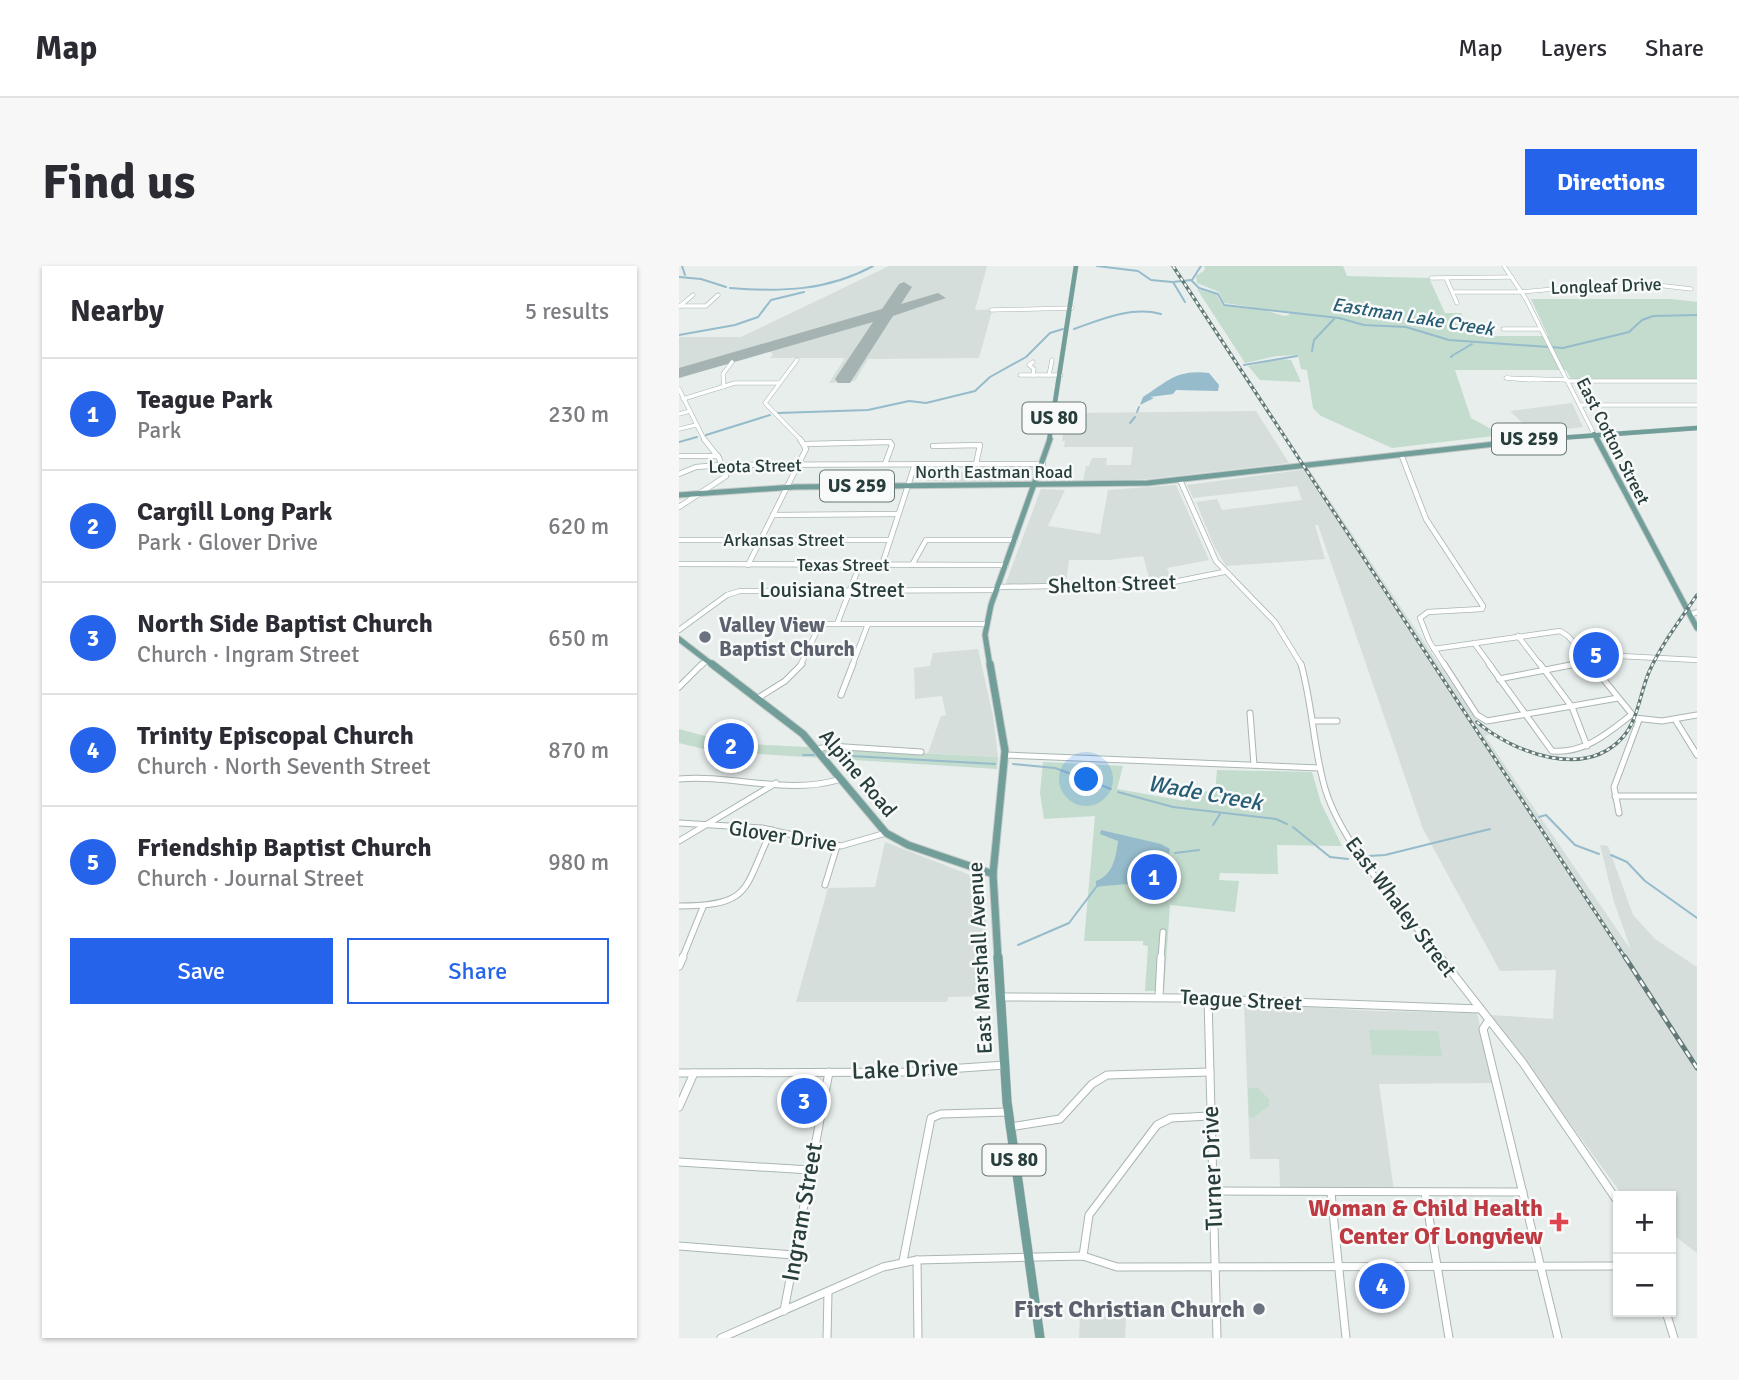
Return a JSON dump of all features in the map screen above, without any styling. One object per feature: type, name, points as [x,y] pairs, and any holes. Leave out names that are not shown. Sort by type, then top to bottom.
[{"type":"main road","name":"East Marshall Avenue","points":[[1040,1338],[1008,1112],[993,874],[1005,755],[1003,729],[986,652],[986,624],[1043,464],[1079,266]]},
{"type":"main road","name":"US 259","points":[[1401,454],[1594,433],[1697,428]]},
{"type":"main road","name":"East Cotton Street","points":[[1594,433],[1697,628]]},
{"type":"main road","name":"North Eastman Road","points":[[679,495],[787,487],[1112,485],[1180,480],[1401,454]]},
{"type":"main road","name":"Alpine Road","points":[[679,639],[758,698],[818,749],[885,833],[904,843],[993,874]]},
{"type":"street","name":"East Cotton Street","points":[[1504,266],[1522,292],[1594,433]]},
{"type":"street","points":[[1431,278],[1512,277]]},
{"type":"street","points":[[1446,278],[1457,303]]},
{"type":"street","name":"Longleaf Drive","points":[[1453,292],[1522,292],[1615,284],[1667,284],[1691,289]]},
{"type":"street","points":[[679,306],[693,295]]},
{"type":"street","points":[[679,306],[706,306],[718,295]]},
{"type":"street","points":[[991,310],[1072,308]]},
{"type":"street","points":[[1503,329],[1541,329]]},
{"type":"street","points":[[748,565],[806,449],[805,444],[766,404],[797,360]]},
{"type":"street","points":[[1049,375],[1052,360]]},
{"type":"street","points":[[724,387],[723,374],[732,362]]},
{"type":"street","points":[[1033,362],[1029,365],[1034,369],[1033,375]]},
{"type":"street","points":[[1020,375],[1061,375]]},
{"type":"street","points":[[1530,380],[1526,377],[1506,378],[1509,380],[1697,381]]},
{"type":"street","points":[[684,399],[738,383],[779,383]]},
{"type":"street","points":[[679,389],[696,425],[719,456],[726,478],[679,507]]},
{"type":"street","points":[[1580,405],[1697,405]]},
{"type":"street","points":[[679,414],[689,411]]},
{"type":"street","points":[[679,429],[696,425]]},
{"type":"street","points":[[805,444],[891,442],[885,464]]},
{"type":"street","points":[[933,446],[979,444],[976,464]]},
{"type":"street","points":[[1401,454],[1426,519],[1483,606],[1482,609],[1421,615],[1421,624],[1434,649],[1476,713],[1484,720],[1618,698]]},
{"type":"street","points":[[679,456],[719,456]]},
{"type":"street","points":[[882,565],[915,464]]},
{"type":"street","name":"Leota Street","points":[[679,474],[696,467],[721,465],[1043,464]]},
{"type":"street","name":"East Whaley Street","points":[[1180,480],[1207,545],[1224,572],[1265,611],[1287,638],[1304,672],[1320,768],[1332,808],[1355,850],[1537,1083],[1613,1195]]},
{"type":"street","points":[[773,515],[898,514]]},
{"type":"street","name":"Arkansas Street","points":[[679,540],[890,540]]},
{"type":"street","points":[[912,565],[924,541],[1016,540]]},
{"type":"street","name":"Texas Street","points":[[679,564],[1006,565]]},
{"type":"street","points":[[837,624],[860,565]]},
{"type":"street","name":"Shelton Street","points":[[997,589],[1163,584],[1224,572]]},
{"type":"street","name":"Louisiana Street","points":[[679,630],[736,592],[997,589]]},
{"type":"street","points":[[1690,615],[1697,612]]},
{"type":"street","points":[[758,698],[798,670],[820,627],[837,624],[986,624]]},
{"type":"street","points":[[841,695],[868,624]]},
{"type":"street","points":[[1434,649],[1561,631],[1631,715],[1639,720],[1676,720],[1697,715]]},
{"type":"street","points":[[1518,636],[1572,707],[1587,746]]},
{"type":"street","points":[[1474,643],[1555,752],[1587,746],[1604,738],[1631,715]]},
{"type":"street","points":[[1499,679],[1625,656],[1697,660]]},
{"type":"street","points":[[679,687],[706,660]]},
{"type":"street","points":[[1250,713],[1254,765]]},
{"type":"street","points":[[1619,813],[1614,786],[1639,720]]},
{"type":"street","points":[[1676,720],[1697,755]]},
{"type":"street","points":[[1314,721],[1337,721]]},
{"type":"street","points":[[818,749],[829,746],[921,752]]},
{"type":"street","points":[[1005,755],[1320,768]]},
{"type":"street","points":[[679,779],[724,777],[813,786],[841,779]]},
{"type":"street","points":[[679,841],[709,826],[776,783]]},
{"type":"street","points":[[1615,796],[1697,796]]},
{"type":"street","name":"Glover Drive","points":[[679,823],[772,830],[837,846],[849,846],[885,833]]},
{"type":"street","points":[[679,906],[703,907],[727,902],[747,889],[772,830]]},
{"type":"street","points":[[825,886],[837,846]]},
{"type":"street","points":[[679,966],[703,907]]},
{"type":"street","points":[[1159,997],[1163,932]]},
{"type":"street","name":"Teague Street","points":[[1001,997],[1208,998],[1377,1007],[1480,1009]]},
{"type":"street","name":"Turner Drive","points":[[1208,998],[1217,1338]]},
{"type":"street","points":[[1489,1020],[1483,1027],[1558,1338]]},
{"type":"street","name":"Lake Drive","points":[[679,1073],[904,1072],[1005,1065]]},
{"type":"street","name":"Ingram Street","points":[[784,1311],[829,1072]]},
{"type":"street","points":[[1010,1127],[1049,1123],[1060,1119],[1095,1082],[1107,1075],[1210,1072]]},
{"type":"street","points":[[679,1107],[694,1073]]},
{"type":"street","points":[[903,1261],[931,1118],[941,1114],[1008,1112]]},
{"type":"street","points":[[1083,1256],[1089,1215],[1157,1125],[1171,1118],[1210,1116]]},
{"type":"street","points":[[679,1162],[810,1170]]},
{"type":"street","points":[[1213,1191],[1523,1192]]},
{"type":"street","points":[[1331,1193],[1346,1338]]},
{"type":"street","points":[[1425,1193],[1449,1338]]},
{"type":"street","points":[[679,1245],[793,1255]]},
{"type":"street","points":[[724,1338],[883,1267],[903,1261],[1083,1256],[1117,1267],[1425,1264],[1437,1267],[1613,1266]]},
{"type":"street","points":[[917,1260],[918,1338]]},
{"type":"street","points":[[827,1338],[828,1292]]},
{"type":"street","points":[[1667,1317],[1674,1338]]},
{"type":"shaded area","points":[[889,266],[987,266],[975,310],[1064,307],[992,311],[979,358],[868,359],[855,381],[829,383],[845,358],[770,358],[773,354],[769,351],[679,376],[679,337],[741,337]]},
{"type":"shaded area","points":[[1572,403],[1583,427],[1533,433],[1510,411]]},
{"type":"shaded area","points":[[1256,411],[1289,463],[1148,479],[1083,481],[1086,466],[1089,466],[1092,458],[1107,458],[1106,465],[1131,465],[1133,447],[1064,447],[1065,441],[1062,441],[1065,421],[1075,421],[1076,413]]},
{"type":"shaded area","points":[[961,465],[959,472],[972,472],[975,465],[1036,465],[1031,481],[1027,482],[927,481],[933,466]]},
{"type":"shaded area","points":[[1309,469],[1462,699],[1477,720],[1494,733],[1485,736],[1631,950],[1614,902],[1600,845],[1608,846],[1633,915],[1655,939],[1697,967],[1697,1253],[1676,1237],[1676,1191],[1620,1191],[1491,1015],[1553,1019],[1556,970],[1500,971],[1423,829],[1318,525],[1315,525],[1325,559],[1226,566],[1214,546],[1196,502],[1217,499],[1222,510],[1302,500],[1297,486],[1193,498],[1187,485]]},
{"type":"shaded area","points":[[1176,485],[1209,560],[1167,568],[1171,580],[1150,581],[1143,556],[1108,560],[1069,560],[1066,584],[1005,585],[1041,489],[1065,490],[1048,526],[1100,534],[1108,490]]},
{"type":"shaded area","points":[[978,649],[993,716],[998,757],[928,753],[941,716],[946,715],[942,696],[915,699],[914,668],[930,666],[933,653]]},
{"type":"shaded area","points":[[885,842],[983,880],[992,996],[948,997],[947,1002],[796,1002],[828,888],[875,887]]},
{"type":"shaded area","points":[[1244,1003],[1374,1011],[1477,1013],[1493,1083],[1379,1084],[1394,1191],[1280,1187],[1279,1159],[1250,1159]]},
{"type":"shaded area","points":[[1126,1316],[1125,1338],[1079,1338],[1080,1317]]},
{"type":"green space","points":[[1204,266],[1343,266],[1347,276],[1429,278],[1445,313],[1461,313],[1466,324],[1477,324],[1484,336],[1548,336],[1531,299],[1671,299],[1697,302],[1697,379],[1571,379],[1566,370],[1455,370],[1471,418],[1502,435],[1392,448],[1321,416],[1313,408],[1307,370],[1301,369],[1298,355],[1277,356],[1245,363],[1197,289],[1216,294],[1223,306],[1253,307],[1224,303],[1219,292],[1197,283],[1196,276],[1205,270]],"holes":[[[1255,307],[1289,312],[1289,315],[1284,316]]]},
{"type":"green space","points":[[1279,359],[1291,360],[1301,382],[1260,380],[1248,366]]},
{"type":"green space","points":[[679,729],[731,743],[998,757],[997,769],[712,751],[679,743]]},
{"type":"green space","points":[[1043,762],[1123,766],[1117,789],[1185,801],[1186,790],[1215,792],[1217,770],[1312,772],[1321,803],[1342,846],[1277,845],[1278,874],[1220,873],[1219,880],[1239,881],[1235,912],[1170,905],[1164,991],[1145,991],[1148,946],[1143,945],[1143,941],[1084,941],[1095,816],[1044,819],[1040,793]]},
{"type":"green space","points":[[1369,1030],[1438,1031],[1442,1056],[1372,1055]]},
{"type":"green space","points":[[1248,1088],[1258,1088],[1269,1099],[1269,1106],[1252,1118],[1249,1117]]},
{"type":"water","points":[[1188,373],[1209,373],[1219,385],[1218,391],[1176,390],[1173,394],[1150,397],[1154,398],[1140,405],[1143,397],[1173,378]]},
{"type":"water","points":[[1101,830],[1161,844],[1170,849],[1166,862],[1160,871],[1141,881],[1096,887],[1096,881],[1113,865],[1118,841],[1100,834]]},
{"type":"waterway","points":[[682,266],[685,275]]},
{"type":"waterway","points":[[730,288],[803,288],[838,281],[873,266]]},
{"type":"waterway","points":[[1097,266],[1138,271],[1151,280],[1172,282]]},
{"type":"waterway","points":[[1192,280],[1201,266]]},
{"type":"waterway","points":[[679,277],[701,279],[726,287]]},
{"type":"waterway","name":"Eastman Lake Creek","points":[[1185,302],[1173,282],[1191,280],[1199,288],[1218,294],[1224,305],[1339,318],[1364,325],[1406,327],[1449,340],[1563,348],[1629,332],[1642,320],[1653,316],[1697,315]]},
{"type":"waterway","points":[[679,335],[735,325],[758,317],[771,300],[804,292]]},
{"type":"waterway","name":"Eastman Lake Creek","points":[[1074,329],[1128,313],[1161,314]]},
{"type":"waterway","points":[[1312,351],[1314,340],[1334,319]]},
{"type":"waterway","name":"Eastman Lake Creek","points":[[778,413],[868,410],[909,401],[926,403],[975,391],[990,377],[1026,357],[1050,333],[1063,329]]},
{"type":"waterway","points":[[1455,354],[1472,344]]},
{"type":"waterway","points":[[1244,365],[1297,356]]},
{"type":"waterway","points":[[1137,412],[1139,407]]},
{"type":"waterway","name":"Eastman Lake Creek","points":[[706,435],[770,415]]},
{"type":"waterway","points":[[1130,423],[1135,417]]},
{"type":"waterway","name":"Eastman Lake Creek","points":[[679,442],[697,437]]},
{"type":"waterway","name":"Wade Creek","points":[[803,755],[815,755]]},
{"type":"waterway","name":"Wade Creek","points":[[834,755],[995,764]]},
{"type":"waterway","name":"Wade Creek","points":[[1013,764],[1055,768],[1111,789]]},
{"type":"waterway","name":"Wade Creek","points":[[1118,792],[1173,807],[1276,819],[1287,824]]},
{"type":"waterway","points":[[1213,825],[1220,814]]},
{"type":"waterway","name":"Wade Creek","points":[[1539,817],[1546,815],[1575,845],[1599,854]]},
{"type":"waterway","name":"Wade Creek","points":[[1293,827],[1330,857],[1348,859]]},
{"type":"waterway","name":"Wade Creek","points":[[1369,856],[1385,855],[1490,829]]},
{"type":"waterway","points":[[1175,853],[1199,850]]},
{"type":"waterway","name":"Wade Creek","points":[[1611,855],[1627,862],[1645,881],[1697,918]]},
{"type":"waterway","points":[[1018,945],[1069,923],[1097,886]]},
{"type":"runway","points":[[887,313],[904,287]]},
{"type":"runway","points":[[887,313],[938,298]]},
{"type":"runway","points":[[679,373],[887,313]]},
{"type":"runway","points":[[844,379],[887,313]]},
{"type":"railway","points":[[1173,266],[1626,959]]},
{"type":"railway","points":[[1477,722],[1510,743],[1529,752],[1550,757],[1589,757],[1607,750],[1628,730],[1654,662],[1697,595]]},
{"type":"railway","points":[[1625,957],[1697,1068]]},
{"type":"place","name":"Valley View Baptist Church","points":[[705,637]]},
{"type":"place","name":"Friendship Baptist Church","points":[[1596,655]]},
{"type":"place","name":"Cargill Long Park","points":[[731,746]]},
{"type":"place","name":"Teague Park","points":[[1154,877]]},
{"type":"place","name":"North Side Baptist Church","points":[[804,1101]]},
{"type":"place","name":"Woman & Child Health Center Of Longview","points":[[1559,1222]]},
{"type":"place","name":"Trinity Episcopal Church","points":[[1382,1286]]},
{"type":"place","name":"First Christian Church","points":[[1259,1309]]}]
